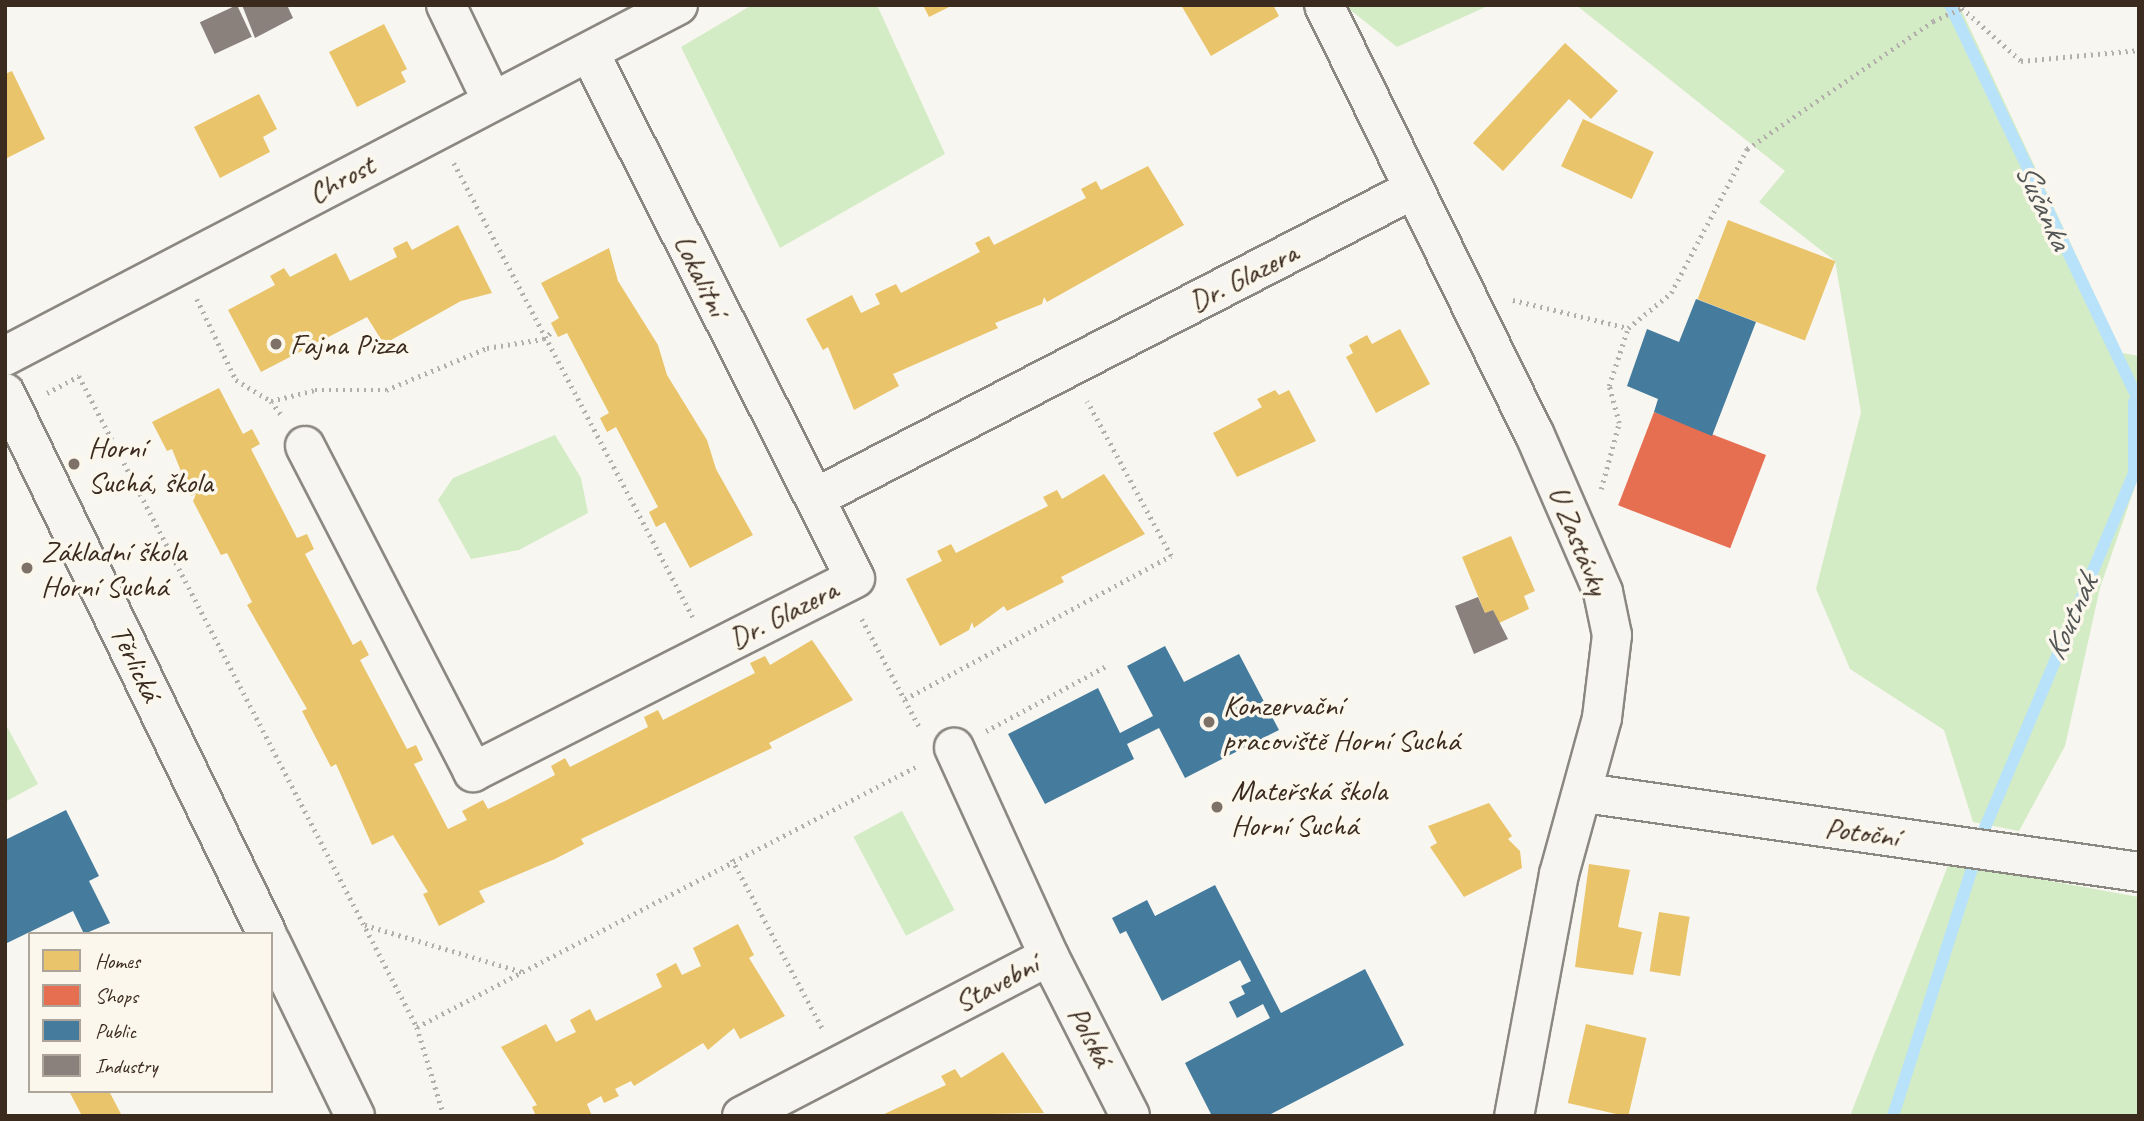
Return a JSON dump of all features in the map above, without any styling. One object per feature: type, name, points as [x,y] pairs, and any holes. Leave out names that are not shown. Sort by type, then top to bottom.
[{"type":"street","points":[[446,5],[491,99]]},
{"type":"street","name":"Chrost","points":[[5,356],[491,99],[678,5]]},
{"type":"street","name":"U Zastávky","points":[[1324,5],[1585,547],[1612,635],[1585,793],[1559,874],[1514,1116]]},
{"type":"street","name":"Lokalitní","points":[[589,52],[815,498]]},
{"type":"street","name":"Dr. Glazera","points":[[306,446],[472,772],[855,578],[815,498],[1412,190]]},
{"type":"street","name":"Těrlická","points":[[10,402],[266,932]]},
{"type":"street","name":"Stavební","points":[[742,1116],[1049,956],[945,753]]},
{"type":"street","name":"Potoční","points":[[1585,793],[2139,872]]},
{"type":"street","points":[[273,947],[355,1116]]},
{"type":"street","name":"Polská","points":[[1049,956],[1130,1116]]},
{"type":"path","points":[[1585,547],[1619,423],[1609,386],[1628,328],[1671,293],[1747,149],[1933,21],[1962,8],[2021,61],[2139,50]]},
{"type":"path","points":[[437,128],[543,339],[711,651]]},
{"type":"path","points":[[179,263],[236,380],[271,401],[315,390],[386,390],[487,348],[543,339],[554,330]]},
{"type":"path","points":[[1460,287],[1628,328]]},
{"type":"path","points":[[905,699],[1171,556],[1069,367]]},
{"type":"path","points":[[10,402],[79,376],[417,1027],[444,1116]]},
{"type":"path","points":[[844,584],[905,699],[945,753]]},
{"type":"path","points":[[417,1027],[732,859],[945,753],[1108,665]]},
{"type":"path","points":[[732,859],[842,1064]]},
{"type":"path","points":[[364,924],[523,972]]},
{"type":"green space","points":[[752,5],[877,5],[945,154],[780,248],[681,47]]},
{"type":"green space","points":[[1344,5],[1490,5],[1397,47]]},
{"type":"green space","points":[[1576,5],[1959,5],[2122,353],[2139,356],[2139,475],[2100,588],[2065,746],[2019,831],[1973,822],[1944,730],[1850,669],[1816,589],[1861,412],[1835,261],[1759,202],[1785,171]]},
{"type":"green space","points":[[555,435],[581,478],[588,513],[519,550],[471,559],[438,500],[453,478]]},
{"type":"green space","points":[[5,723],[38,784],[5,802]]},
{"type":"green space","points":[[902,811],[955,910],[906,936],[853,837]]},
{"type":"green space","points":[[1949,863],[2139,897],[2139,1116],[1850,1116]]},
{"type":"building: Homes","points":[[923,5],[953,5],[929,17]]},
{"type":"building: Homes","points":[[1181,5],[1273,5],[1279,16],[1211,56]]},
{"type":"building: Homes","points":[[384,24],[407,69],[401,72],[406,82],[357,107],[329,52]]},
{"type":"building: Homes","points":[[1565,43],[1618,91],[1591,119],[1569,99],[1503,171],[1473,143]]},
{"type":"building: Homes","points":[[12,71],[45,139],[5,159],[5,74]]},
{"type":"building: Homes","points":[[259,94],[277,129],[263,137],[270,152],[220,178],[194,127]]},
{"type":"building: Homes","points":[[1583,119],[1654,152],[1632,199],[1561,166]]},
{"type":"building: Homes","points":[[1148,166],[1184,225],[1047,302],[1044,297],[1042,304],[995,323],[998,328],[893,374],[899,386],[854,410],[828,347],[823,350],[806,319],[852,295],[861,313],[880,304],[875,294],[896,284],[901,293],[980,252],[975,243],[989,236],[994,245],[1086,198],[1081,189],[1096,181],[1101,190]]},
{"type":"building: Homes","points":[[1728,220],[1835,261],[1805,341],[1698,299]]},
{"type":"building: Homes","points":[[458,225],[492,293],[461,301],[384,344],[367,317],[261,372],[228,310],[275,285],[270,276],[284,268],[290,277],[336,253],[350,281],[397,257],[393,248],[407,241],[412,250]]},
{"type":"building: Homes","points":[[609,248],[618,281],[658,345],[667,375],[707,440],[716,469],[753,535],[690,568],[665,522],[656,527],[649,512],[658,507],[616,427],[607,432],[600,418],[609,413],[567,333],[558,337],[551,323],[559,318],[541,283]]},
{"type":"building: Homes","points":[[1400,329],[1430,384],[1376,413],[1346,357],[1353,353],[1349,345],[1367,335],[1372,344]]},
{"type":"building: Homes","points":[[219,388],[243,434],[252,429],[260,444],[251,449],[297,538],[307,534],[314,549],[305,554],[353,645],[361,640],[369,655],[360,660],[407,749],[416,745],[423,760],[414,764],[448,829],[467,820],[462,811],[483,800],[488,809],[505,801],[555,775],[551,766],[565,758],[570,767],[648,727],[644,717],[658,710],[663,720],[755,673],[750,663],[765,656],[770,665],[812,640],[853,700],[769,743],[772,748],[581,839],[584,844],[555,859],[479,891],[485,902],[439,926],[423,894],[428,892],[393,835],[372,845],[336,764],[331,767],[302,711],[307,709],[247,605],[252,602],[227,553],[221,555],[193,501],[196,494],[191,496],[172,449],[167,451],[152,422]]},
{"type":"building: Homes","points":[[1275,390],[1279,395],[1289,390],[1316,441],[1237,477],[1213,433],[1262,407],[1257,399]]},
{"type":"building: Homes","points":[[1104,474],[1145,534],[1061,577],[1064,582],[1007,611],[1004,606],[974,628],[972,622],[969,630],[940,646],[906,579],[942,561],[937,551],[951,544],[956,553],[1048,506],[1043,497],[1057,490],[1062,499]]},
{"type":"building: Homes","points":[[1511,536],[1535,591],[1524,596],[1529,609],[1499,623],[1493,610],[1485,613],[1462,557]]},
{"type":"building: Homes","points":[[1489,803],[1512,836],[1508,839],[1520,851],[1522,868],[1464,897],[1430,847],[1437,843],[1428,826]]},
{"type":"building: Homes","points":[[1589,864],[1630,870],[1618,927],[1642,932],[1633,975],[1575,967]]},
{"type":"building: Homes","points":[[1659,912],[1690,917],[1680,976],[1650,971]]},
{"type":"building: Homes","points":[[738,924],[754,955],[749,958],[785,1016],[740,1039],[734,1028],[708,1050],[703,1043],[634,1086],[631,1081],[615,1089],[619,1096],[604,1103],[601,1096],[587,1104],[592,1116],[536,1116],[532,1107],[537,1105],[501,1047],[546,1024],[556,1042],[576,1032],[570,1020],[590,1009],[596,1021],[662,987],[656,974],[676,963],[682,975],[701,966],[693,948]]},
{"type":"building: Homes","points":[[1586,1024],[1646,1038],[1628,1116],[1568,1103]]},
{"type":"building: Homes","points":[[1003,1052],[1044,1113],[880,1116],[946,1085],[941,1076],[955,1069],[961,1078]]},
{"type":"building: Homes","points":[[70,1093],[110,1093],[122,1116],[82,1116]]},
{"type":"building: Shops","points":[[1654,412],[1766,455],[1730,548],[1618,505]]},
{"type":"building: Public","points":[[1696,299],[1756,322],[1712,436],[1654,412],[1658,399],[1627,386],[1647,329],[1679,342]]},
{"type":"building: Public","name":"Konzervační pracoviště Horní Suchá","points":[[1165,646],[1184,682],[1239,654],[1279,730],[1185,778],[1159,728],[1127,744],[1134,759],[1045,804],[1008,734],[1098,688],[1120,733],[1153,716],[1127,666]]},
{"type":"building: Public","points":[[66,810],[99,876],[89,881],[110,923],[83,932],[73,911],[5,944],[5,840]]},
{"type":"building: Public","points":[[1215,885],[1281,1013],[1365,969],[1404,1045],[1267,1116],[1212,1116],[1185,1063],[1270,1018],[1263,1004],[1237,1018],[1229,1002],[1245,994],[1241,986],[1251,981],[1240,960],[1162,1001],[1126,931],[1120,934],[1112,918],[1147,900],[1155,916]]},
{"type":"building: Industry","points":[[237,5],[252,37],[215,54],[200,22]]},
{"type":"building: Industry","points":[[242,5],[287,5],[293,18],[255,38]]},
{"type":"building: Industry","points":[[1478,597],[1485,613],[1493,610],[1508,639],[1474,654],[1455,606]]},
{"type":"waterway","name":"Sušanka","points":[[1950,5],[2139,402]]},
{"type":"waterway","name":"Koutnák","points":[[1984,830],[2134,474],[2134,402]]},
{"type":"waterway","name":"Koutnák","points":[[1893,1116],[1974,862]]},
{"type":"place","name":"Fajna Pizza","points":[[276,344]]},
{"type":"place","name":"Horní Suchá, škola","points":[[74,464]]},
{"type":"place","name":"Základní škola Horní Suchá","points":[[27,568]]},
{"type":"place","name":"Konzervační pracoviště Horní Suchá","points":[[1209,722]]},
{"type":"place","name":"Mateřská škola Horní Suchá","points":[[1217,807]]}]
